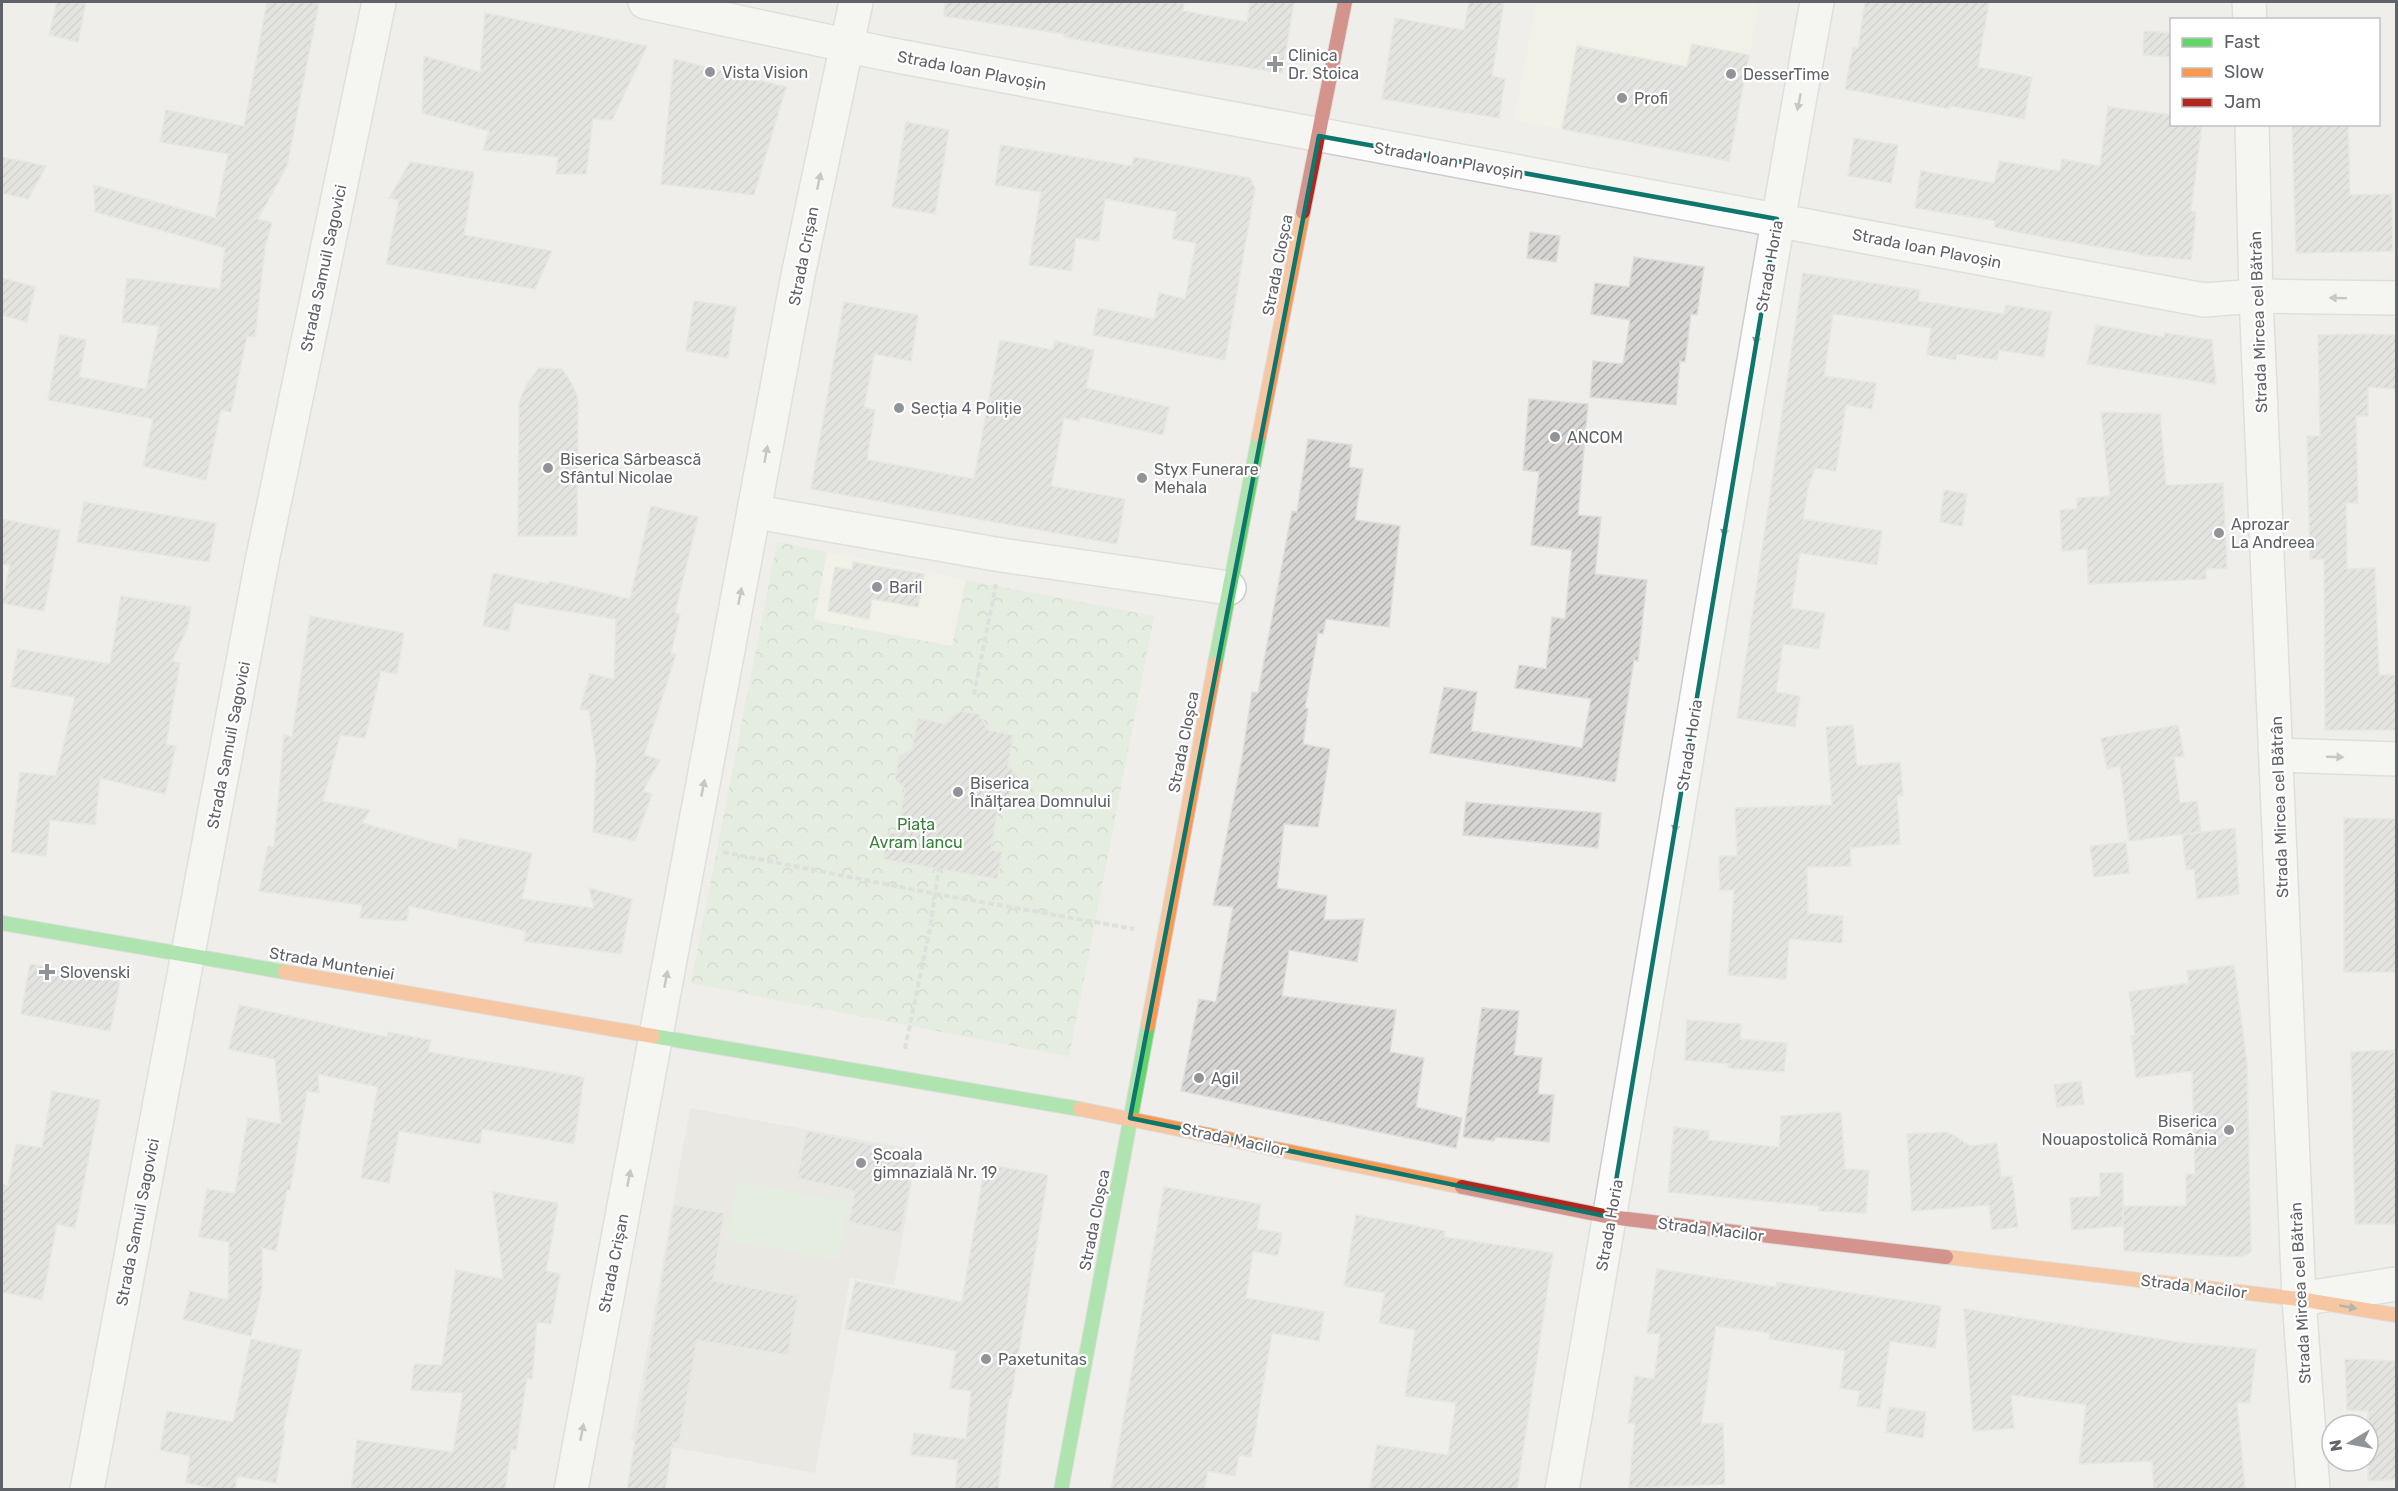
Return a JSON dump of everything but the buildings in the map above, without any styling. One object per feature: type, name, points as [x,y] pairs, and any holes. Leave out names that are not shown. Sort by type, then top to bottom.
[{"type":"street","name":"Strada Samuil Sagovici","points":[[87,1490],[262,561],[379,2]]},
{"type":"street","name":"Strada Ioan Plavoșin","points":[[645,2],[848,46],[2204,300],[2256,297],[2397,298]]},
{"type":"street","name":"Strada Crișan","points":[[756,512],[798,275],[856,2]]},
{"type":"street","name":"Strada Cloșca","points":[[1061,1490],[1163,933],[1345,2]]},
{"type":"street","name":"Strada Horia","points":[[1562,1490],[1777,219],[1817,2]]},
{"type":"street","points":[[2249,2],[2250,18]]},
{"type":"street","name":"Strada Mircea cel Bătrân","points":[[2252,126],[2256,297],[2299,1299],[2313,1490]]},
{"type":"street","points":[[1130,1118],[656,1037],[756,512],[1001,555],[1229,588]]},
{"type":"street","points":[[2277,755],[2397,759]]},
{"type":"street","name":"Strada Munteniei","points":[[2,924],[656,1037]]},
{"type":"street","name":"Strada Crișan","points":[[571,1490],[656,1037]]},
{"type":"street","name":"Strada Macilor","points":[[1130,1118],[1610,1217],[2299,1299],[2397,1315]]},
{"type":"street","name":"Strada Macilor","points":[[2299,1299],[2397,1284]]},
{"type":"path","points":[[974,695],[1001,555]]},
{"type":"path","points":[[719,851],[936,894],[1163,933]]},
{"type":"path","points":[[899,1080],[936,894],[939,868]]},
{"type":"highlighted area","points":[[1319,136],[1777,219],[1610,1217],[1130,1118]]},
{"type":"shaded area","points":[[1537,2],[1759,2],[1729,161],[1514,120]]},
{"type":"shaded area","points":[[827,552],[966,580],[952,646],[814,620]]},
{"type":"shaded area","points":[[690,1108],[918,1150],[894,1285],[850,1278],[815,1473],[631,1440]]},
{"type":"green space","name":"Piața Avram Iancu","points":[[777,542],[827,552],[814,620],[952,646],[966,580],[1154,616],[1069,1057],[691,983]]},
{"type":"green space","points":[[737,1181],[849,1202],[838,1261],[726,1241]]},
{"type":"traffic: fast","points":[[1215,664],[1259,436]]},
{"type":"traffic: fast","points":[[2,923],[285,972]]},
{"type":"traffic: fast","points":[[1061,1490],[1148,1025]]},
{"type":"traffic: fast","points":[[653,1036],[1080,1109]]},
{"type":"traffic: slow","points":[[1259,436],[1303,212]]},
{"type":"traffic: slow","points":[[1148,1025],[1215,664]]},
{"type":"traffic: slow","points":[[285,972],[653,1036]]},
{"type":"traffic: slow","points":[[1080,1109],[1462,1187]]},
{"type":"traffic: slow","points":[[1946,1257],[2299,1299],[2396,1315]]},
{"type":"traffic: jam","points":[[1303,212],[1345,2]]},
{"type":"traffic: jam","points":[[1462,1187],[1610,1217],[1946,1257]]},
{"type":"place","name":"Clinica Dr. Stoica","points":[[1275,64]]},
{"type":"place","name":"Vista Vision","points":[[710,72]]},
{"type":"place","name":"DesserTime","points":[[1731,74]]},
{"type":"place","name":"Profi","points":[[1622,98]]},
{"type":"place","name":"Secția 4 Poliție","points":[[899,408]]},
{"type":"place","name":"ANCOM","points":[[1555,437]]},
{"type":"place","name":"Biserica Sârbească Sfântul Nicolae","points":[[548,468]]},
{"type":"place","name":"Styx Funerare Mehala","points":[[1142,478]]},
{"type":"place","name":"Aprozar La Andreea","points":[[2219,533]]},
{"type":"place","name":"Baril","points":[[877,587]]},
{"type":"place","name":"Biserica Înălțarea Domnului","points":[[958,792]]},
{"type":"place","name":"Slovenski","points":[[47,972]]},
{"type":"place","name":"Agil","points":[[1199,1078]]},
{"type":"place","name":"Biserica Nouapostolică România","points":[[2229,1130]]},
{"type":"place","name":"Școala gimnazială Nr. 19","points":[[861,1163]]},
{"type":"place","name":"Paxetunitas","points":[[986,1359]]}]
